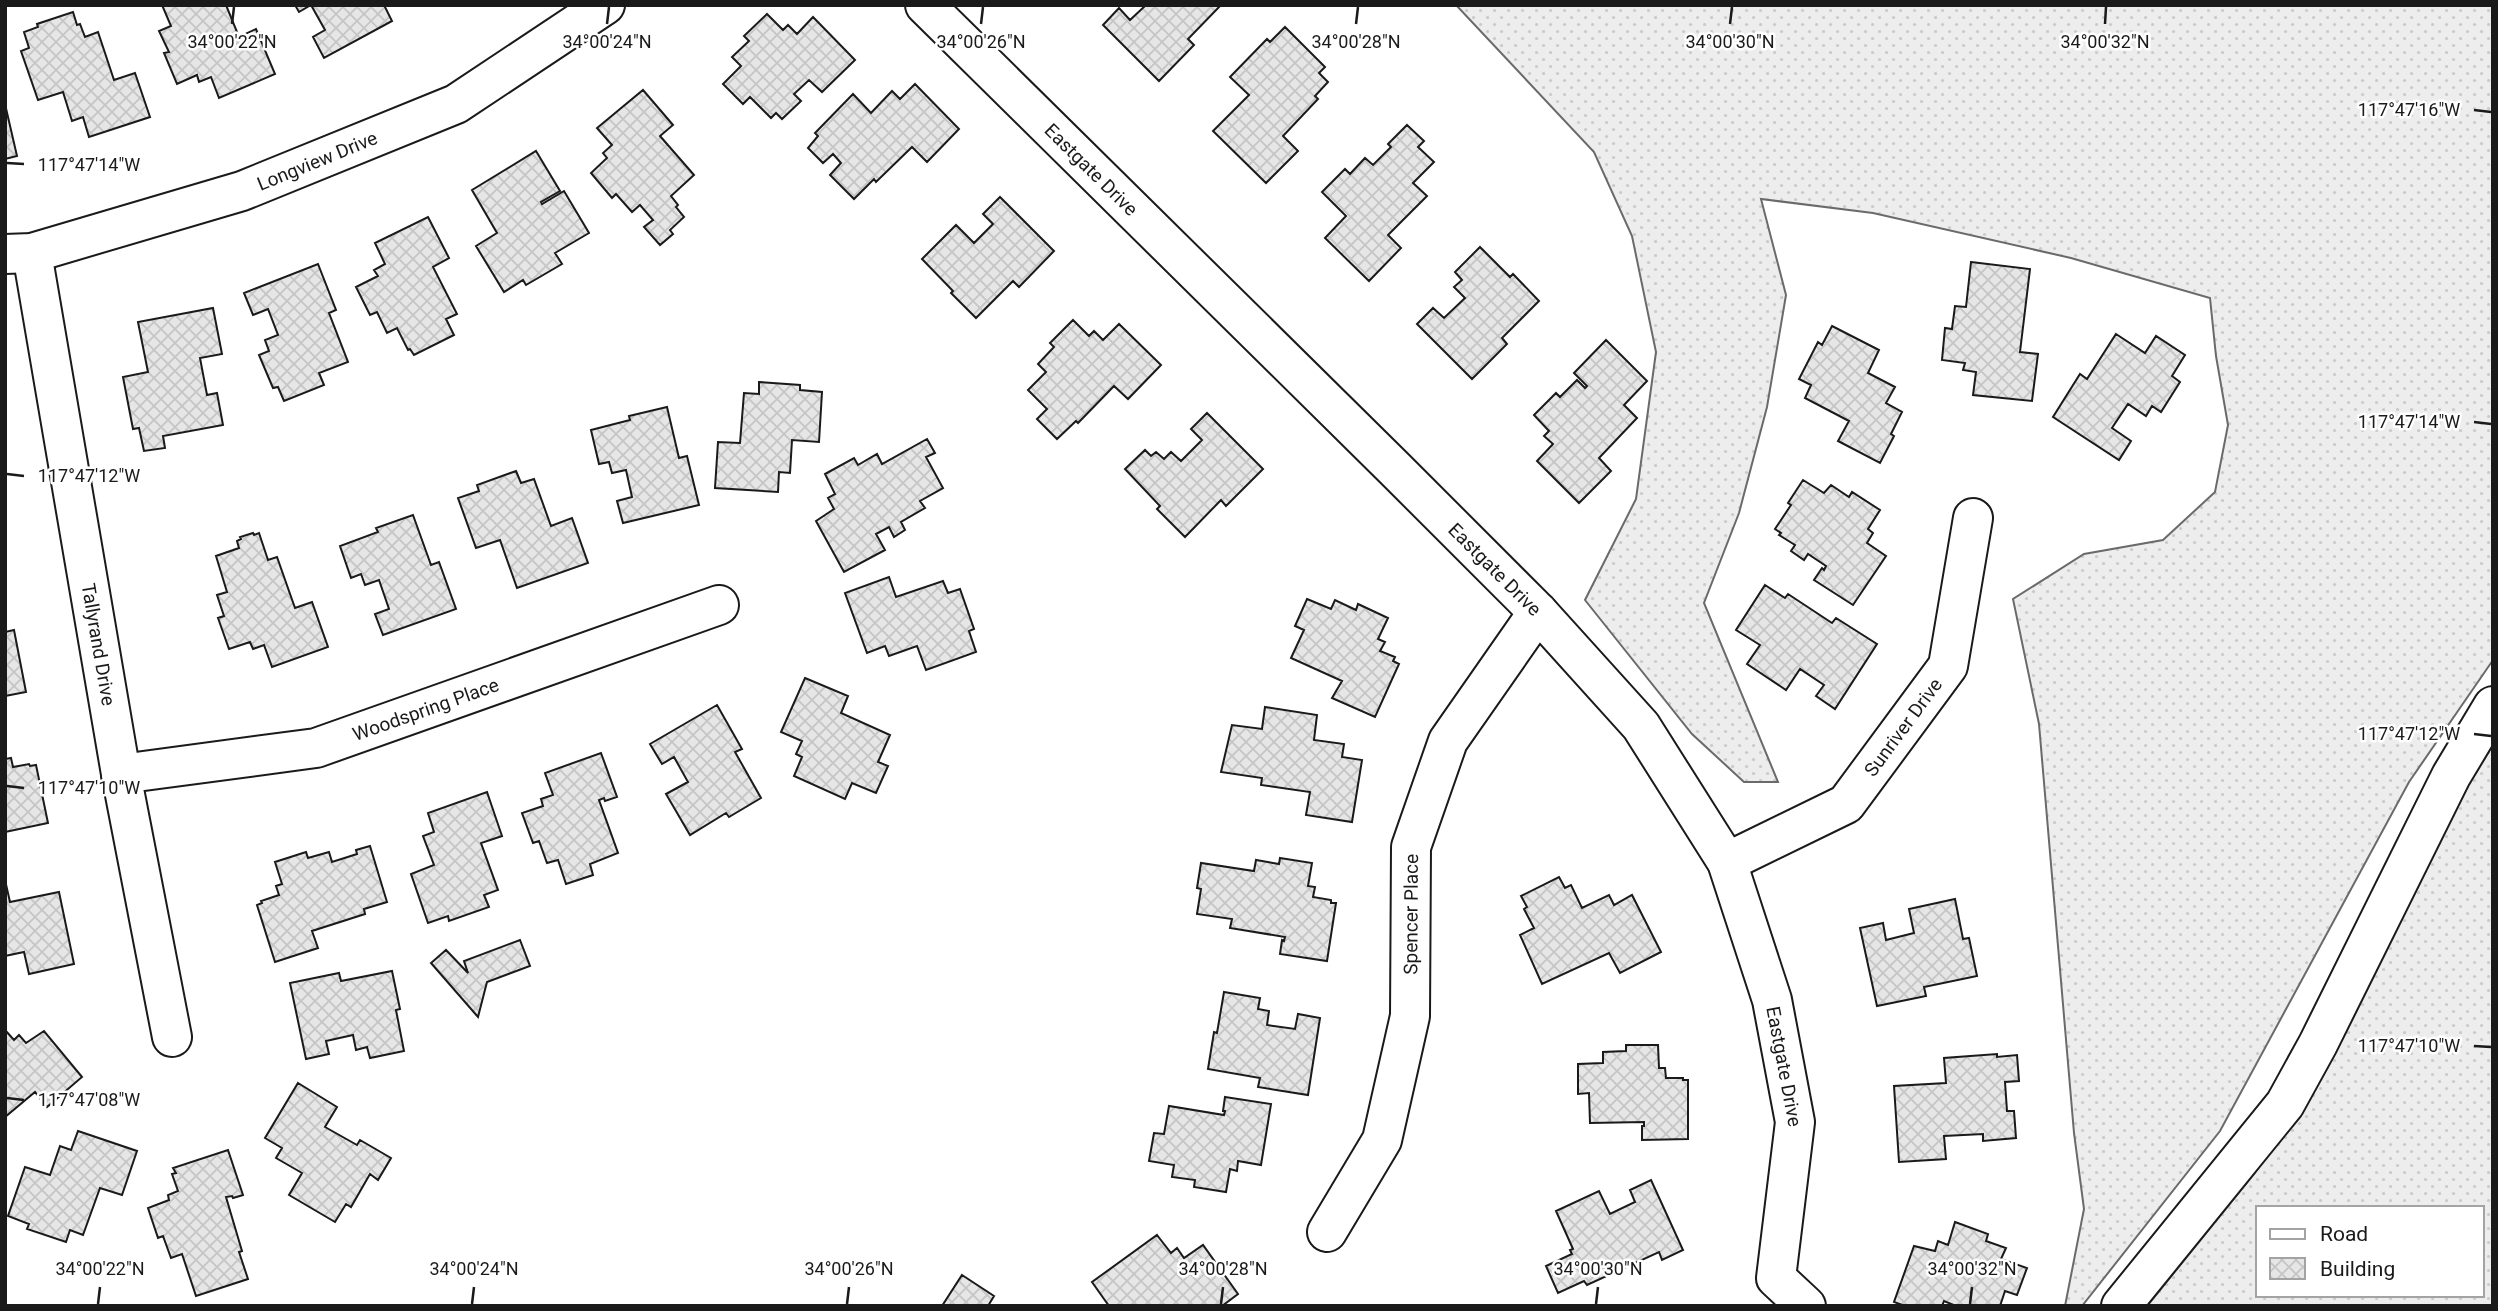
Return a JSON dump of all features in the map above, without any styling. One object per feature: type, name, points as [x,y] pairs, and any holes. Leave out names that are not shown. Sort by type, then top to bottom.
[{"type":"street","name":"Longview Drive","points":[[19,253],[242,191],[456,104],[604,5]]},
{"type":"street","name":"Eastgate Drive","points":[[925,5],[1538,612],[1641,726],[1727,862],[1772,1000],[1795,1122],[1776,1278],[1806,1306]]},
{"type":"street","name":"Tallyrand Drive","points":[[19,253],[172,1037]]},
{"type":"street","name":"Sunriver Drive","points":[[1727,862],[1846,804],[1948,666],[1973,517]]},
{"type":"street","name":"Woodspring Place","points":[[121,774],[316,748],[719,605]]},
{"type":"street","name":"Spencer Place","points":[[1327,1232],[1382,1140],[1410,1016],[1411,847],[1415,835],[1448,741],[1538,612]]},
{"type":"street","points":[[2121,1306],[2284,1104],[2318,1044],[2451,776],[2493,706]]},
{"type":"shaded area","points":[[1456,5],[2493,5],[2493,660],[2409,782],[2220,1131],[2082,1306],[2065,1306],[2084,1209],[2074,1133],[2039,724],[2013,599],[2084,554],[2163,540],[2215,492],[2228,425],[2216,356],[2210,298],[2071,258],[1873,213],[1761,199],[1786,295],[1767,407],[1739,513],[1704,603],[1778,782],[1744,782],[1692,734],[1585,600],[1636,499],[1656,352],[1632,236],[1594,152]]},
{"type":"shaded area","points":[[2493,734],[2493,1306],[2147,1306],[2254,1174],[2303,1104],[2332,1056]]},
{"type":"building","points":[[162,5],[226,5],[239,37],[256,29],[275,74],[219,98],[211,77],[199,82],[197,75],[177,84],[164,53],[169,52],[159,31],[171,26]]},
{"type":"building","points":[[295,5],[311,5],[299,12]]},
{"type":"building","points":[[311,5],[384,5],[392,21],[324,58],[313,37],[325,30]]},
{"type":"building","points":[[1146,5],[1221,5],[1188,39],[1194,45],[1159,81],[1103,25],[1119,8],[1130,20]]},
{"type":"building","points":[[73,12],[85,37],[98,32],[114,80],[135,73],[150,117],[89,137],[83,117],[72,121],[63,92],[38,100],[21,51],[29,48],[24,32],[38,27],[37,24]]},
{"type":"building","points":[[767,14],[783,30],[788,25],[797,34],[813,17],[855,60],[822,92],[809,80],[794,94],[801,101],[782,119],[776,113],[771,118],[750,97],[743,104],[723,84],[741,66],[732,57],[749,41],[744,36]]},
{"type":"building","points":[[1285,27],[1325,67],[1319,73],[1328,82],[1315,96],[1318,99],[1283,136],[1298,151],[1266,183],[1213,131],[1249,95],[1230,77],[1267,39],[1270,42]]},
{"type":"building","points":[[915,84],[959,129],[927,162],[912,147],[854,199],[830,175],[841,163],[833,154],[823,163],[808,148],[818,136],[815,133],[853,94],[871,113],[892,91],[900,99]]},
{"type":"building","points":[[643,90],[673,125],[660,136],[694,175],[671,196],[684,217],[670,230],[673,234],[660,245],[644,227],[653,220],[640,205],[632,212],[616,194],[612,198],[591,173],[607,158],[603,153],[612,145],[597,128]]},
{"type":"building","points":[[5,104],[17,156],[5,159]]},
{"type":"building","points":[[1407,125],[1424,141],[1418,147],[1434,162],[1413,183],[1427,196],[1388,235],[1401,248],[1369,281],[1325,238],[1346,216],[1322,192],[1345,169],[1350,174],[1365,158],[1373,165],[1391,147],[1388,144]]},
{"type":"building","points":[[536,151],[560,191],[541,202],[542,204],[564,191],[589,233],[555,253],[562,264],[526,285],[523,280],[504,292],[476,246],[497,233],[472,190]]},
{"type":"building","points":[[1000,197],[1054,251],[1019,287],[1013,281],[976,318],[922,259],[956,225],[974,243],[993,224],[983,214]]},
{"type":"building","points":[[428,217],[449,258],[433,267],[457,314],[446,319],[454,335],[414,355],[408,350],[397,328],[387,333],[377,312],[370,315],[356,287],[378,276],[374,270],[385,264],[375,243]]},
{"type":"building","points":[[1480,247],[1510,277],[1513,274],[1539,301],[1502,338],[1507,344],[1472,379],[1417,324],[1433,308],[1444,318],[1465,298],[1454,287],[1462,280],[1455,272]]},
{"type":"building","points":[[1971,262],[2030,269],[2020,352],[2038,354],[2032,401],[1973,395],[1976,372],[1963,370],[1965,363],[1942,360],[1945,328],[1952,329],[1955,306],[1966,307]]},
{"type":"building","points":[[318,264],[336,310],[329,313],[348,362],[319,373],[324,385],[284,401],[278,387],[273,388],[259,355],[269,351],[265,340],[278,335],[268,309],[253,315],[244,293]]},
{"type":"building","points":[[213,308],[222,354],[200,358],[207,395],[217,393],[223,425],[163,436],[165,448],[144,451],[139,428],[133,429],[123,377],[148,372],[138,322]]},
{"type":"building","points":[[1073,320],[1089,336],[1094,331],[1103,340],[1119,324],[1161,365],[1128,399],[1114,386],[1078,423],[1076,421],[1057,439],[1037,419],[1047,409],[1028,390],[1046,372],[1038,364],[1054,347],[1050,343]]},
{"type":"building","points":[[1832,326],[1879,350],[1868,373],[1895,387],[1886,403],[1902,412],[1891,434],[1894,436],[1880,463],[1838,441],[1849,421],[1805,398],[1811,385],[1799,379],[1818,342],[1822,345]]},
{"type":"building","points":[[2116,334],[2145,353],[2156,336],[2185,355],[2172,376],[2180,382],[2161,412],[2152,406],[2146,416],[2128,404],[2112,428],[2131,441],[2119,460],[2053,417],[2080,374],[2087,379]]},
{"type":"building","points":[[1606,340],[1647,381],[1624,405],[1637,418],[1599,458],[1611,471],[1579,503],[1537,461],[1553,444],[1544,436],[1549,431],[1534,415],[1556,393],[1560,397],[1577,380],[1585,388],[1587,386],[1574,373]]},
{"type":"building","points":[[759,382],[800,385],[800,390],[822,392],[819,442],[792,440],[790,473],[779,472],[778,492],[715,488],[718,442],[740,443],[744,393],[759,394]]},
{"type":"building","points":[[667,407],[679,458],[687,456],[699,505],[623,523],[617,501],[632,497],[626,470],[612,473],[609,462],[599,464],[591,430],[630,420],[629,416]]},
{"type":"building","points":[[1207,413],[1263,469],[1226,506],[1221,500],[1185,537],[1157,509],[1160,506],[1125,469],[1145,450],[1151,456],[1156,452],[1164,459],[1171,452],[1181,461],[1202,440],[1191,429]]},
{"type":"building","points":[[927,439],[935,453],[926,457],[943,488],[920,501],[925,508],[901,522],[905,530],[894,537],[889,527],[876,534],[885,550],[844,572],[816,521],[834,509],[828,498],[835,494],[825,474],[854,458],[858,465],[877,454],[882,464]]},
{"type":"building","points":[[516,471],[521,483],[534,479],[551,526],[572,518],[588,563],[517,588],[500,540],[476,548],[458,498],[479,491],[477,485]]},
{"type":"building","points":[[1803,480],[1824,493],[1831,485],[1849,497],[1852,492],[1880,510],[1868,529],[1873,533],[1867,543],[1886,556],[1853,605],[1814,580],[1826,566],[1808,554],[1804,560],[1791,551],[1795,545],[1779,535],[1781,533],[1775,529]]},
{"type":"building","points":[[413,515],[431,565],[439,562],[456,609],[383,635],[375,614],[389,609],[379,580],[365,585],[361,574],[351,578],[340,546],[378,532],[376,528]]},
{"type":"building","points":[[259,533],[268,560],[277,557],[295,608],[312,602],[328,647],[272,667],[264,645],[253,649],[250,642],[229,649],[218,618],[224,616],[217,595],[227,592],[216,556],[239,548],[237,541],[240,537]]},
{"type":"building","points":[[889,577],[896,597],[943,581],[948,593],[960,589],[974,629],[969,631],[976,652],[926,670],[917,646],[889,656],[885,646],[867,653],[845,593]]},
{"type":"building","points":[[1765,585],[1785,598],[1788,594],[1832,623],[1836,618],[1877,644],[1835,709],[1816,696],[1824,685],[1800,669],[1786,690],[1747,664],[1760,645],[1736,630]]},
{"type":"building","points":[[1307,599],[1331,609],[1335,600],[1356,610],[1358,604],[1388,618],[1378,639],[1385,642],[1380,651],[1395,657],[1393,661],[1399,664],[1375,717],[1332,698],[1342,681],[1291,658],[1304,630],[1295,626]]},
{"type":"building","points":[[14,630],[26,692],[5,696],[5,632]]},
{"type":"building","points":[[805,678],[848,696],[841,713],[890,735],[878,762],[888,766],[876,793],[852,783],[845,799],[794,776],[802,757],[796,754],[802,741],[781,732]]},
{"type":"building","points":[[717,705],[742,749],[735,752],[761,798],[729,817],[726,813],[690,835],[666,794],[688,782],[674,757],[662,764],[650,744]]},
{"type":"building","points":[[1265,707],[1317,715],[1314,740],[1344,744],[1342,757],[1362,760],[1352,822],[1306,815],[1310,792],[1261,785],[1262,778],[1221,772],[1232,725],[1262,729]]},
{"type":"building","points":[[601,753],[617,797],[599,800],[618,853],[590,864],[593,875],[566,884],[558,860],[547,863],[539,841],[533,843],[522,813],[543,806],[541,799],[553,795],[545,773]]},
{"type":"building","points":[[11,758],[13,767],[36,765],[48,823],[5,832],[5,759]]},
{"type":"building","points":[[487,792],[502,836],[481,843],[498,890],[484,895],[489,907],[449,921],[448,916],[428,923],[411,874],[434,865],[423,836],[434,832],[428,813]]},
{"type":"building","points":[[370,846],[387,902],[364,909],[365,914],[312,931],[318,948],[275,962],[257,905],[279,895],[276,886],[282,884],[275,862],[306,852],[308,858],[329,852],[332,862],[357,854],[356,850]]},
{"type":"building","points":[[1280,858],[1312,863],[1308,886],[1315,887],[1313,897],[1336,903],[1327,961],[1280,954],[1285,937],[1230,928],[1232,919],[1197,914],[1201,863],[1254,871],[1256,860],[1279,864]]},
{"type":"building","points":[[1559,877],[1565,888],[1571,885],[1582,908],[1609,895],[1614,905],[1632,895],[1661,952],[1620,973],[1609,953],[1542,984],[1520,935],[1534,928],[1524,909],[1527,907],[1521,896]]},
{"type":"building","points":[[5,880],[10,902],[59,892],[74,964],[29,974],[24,952],[5,956]]},
{"type":"building","points":[[1955,899],[1963,939],[1969,938],[1977,976],[1924,987],[1926,996],[1877,1006],[1860,928],[1883,923],[1886,940],[1914,933],[1909,909]]},
{"type":"building","points":[[520,940],[530,966],[487,982],[478,1017],[431,963],[446,950],[468,973],[464,961]]},
{"type":"building","points":[[392,971],[400,1009],[396,1010],[404,1051],[370,1058],[367,1047],[356,1050],[353,1035],[326,1041],[329,1054],[306,1059],[290,983],[339,973],[341,981]]},
{"type":"building","points":[[1224,992],[1260,998],[1258,1009],[1269,1011],[1267,1025],[1295,1029],[1298,1014],[1320,1018],[1308,1095],[1258,1087],[1260,1078],[1208,1069]]},
{"type":"building","points":[[5,1030],[14,1040],[19,1035],[26,1043],[44,1031],[82,1077],[47,1107],[35,1092],[5,1117]]},
{"type":"building","points":[[1626,1045],[1658,1045],[1659,1068],[1665,1068],[1666,1078],[1688,1080],[1688,1139],[1642,1140],[1644,1122],[1590,1123],[1589,1093],[1578,1094],[1578,1064],[1603,1063],[1603,1052],[1626,1051]]},
{"type":"building","points":[[1997,1054],[1997,1057],[2017,1055],[2019,1081],[2005,1082],[2007,1111],[2014,1111],[2016,1138],[1983,1141],[1983,1134],[1944,1136],[1946,1159],[1899,1162],[1894,1086],[1946,1083],[1944,1058]]},
{"type":"building","points":[[298,1083],[337,1107],[325,1127],[357,1145],[360,1140],[391,1158],[378,1180],[370,1174],[351,1207],[346,1204],[335,1222],[289,1195],[302,1173],[276,1158],[282,1148],[265,1138]]},
{"type":"building","points":[[1225,1097],[1271,1104],[1261,1165],[1238,1161],[1237,1171],[1230,1169],[1226,1192],[1194,1187],[1195,1180],[1172,1177],[1174,1165],[1149,1161],[1154,1133],[1164,1134],[1169,1106],[1224,1115]]},
{"type":"building","points":[[78,1131],[137,1151],[122,1195],[100,1188],[83,1235],[70,1230],[66,1242],[27,1229],[29,1224],[8,1216],[25,1167],[50,1175],[60,1146],[71,1150]]},
{"type":"building","points":[[228,1150],[243,1195],[226,1197],[248,1279],[196,1296],[182,1254],[171,1258],[163,1236],[158,1238],[148,1208],[169,1200],[168,1195],[178,1191],[172,1174],[176,1173],[173,1168]]},
{"type":"building","points":[[1651,1180],[1683,1250],[1662,1260],[1659,1252],[1587,1285],[1584,1281],[1558,1293],[1546,1266],[1572,1254],[1570,1250],[1573,1249],[1556,1211],[1599,1191],[1610,1214],[1635,1202],[1630,1190]]},
{"type":"building","points":[[1955,1222],[1988,1234],[1986,1241],[2006,1248],[2001,1259],[2027,1268],[2017,1295],[2005,1291],[2000,1306],[1956,1306],[1944,1301],[1942,1306],[1905,1306],[1894,1302],[1914,1246],[1935,1251],[1938,1241],[1948,1245]]},
{"type":"building","points":[[1157,1235],[1171,1253],[1177,1248],[1184,1258],[1203,1245],[1238,1294],[1222,1306],[1109,1306],[1092,1282]]},
{"type":"building","points":[[962,1275],[994,1296],[988,1306],[942,1306]]}]
